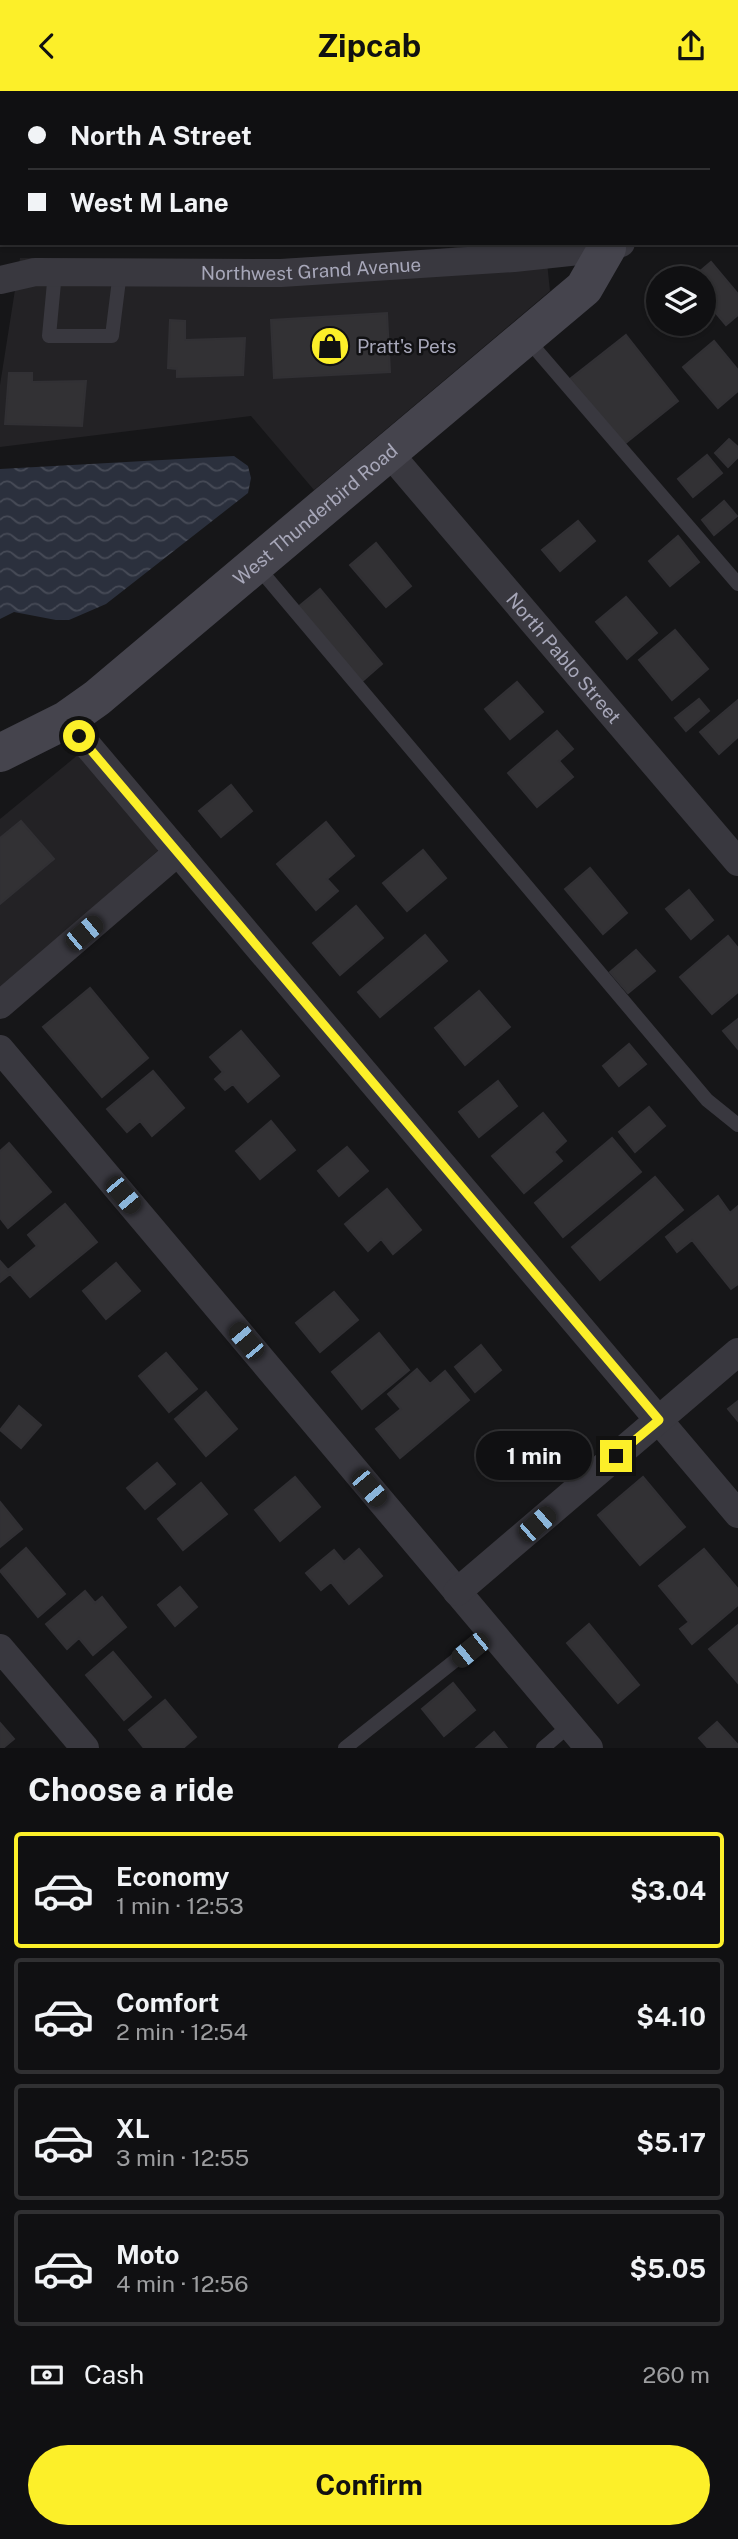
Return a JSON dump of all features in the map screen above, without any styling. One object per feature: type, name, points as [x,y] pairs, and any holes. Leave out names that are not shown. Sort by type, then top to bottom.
[{"type":"street","name":"Northwest Grand Avenue","points":[[0,279],[12,275],[55,272],[281,273],[514,258],[614,246]]},
{"type":"street","name":"West Thunderbird Road","points":[[0,753],[66,720],[256,565],[584,288],[614,246]]},
{"type":"street","name":"North Pablo Street","points":[[390,454],[738,862]]},
{"type":"street","points":[[66,720],[738,1514]]},
{"type":"street","points":[[0,1005],[178,852]]},
{"type":"street","points":[[0,1049],[589,1748]]},
{"type":"street","points":[[457,1592],[738,1352]]},
{"type":"street","points":[[0,1649],[85,1748]]},
{"type":"lane","points":[[55,272],[49,336],[112,336],[120,272]]},
{"type":"lane","points":[[526,338],[738,584]]},
{"type":"lane","points":[[256,565],[707,1100],[738,1125]]},
{"type":"lane","points":[[345,1748],[491,1632]]},
{"type":"lane","points":[[543,1748],[570,1725]]},
{"type":"shaded area","points":[[473,245],[545,245],[550,291],[314,490],[251,416],[0,447],[0,385],[20,258],[285,259]]},
{"type":"shaded area","points":[[79,754],[161,848],[0,989],[0,819]]},
{"type":"water","points":[[234,456],[248,466],[251,478],[248,493],[106,604],[69,620],[14,612],[0,619],[0,469]]},
{"type":"building","points":[[716,268],[738,294],[738,315],[726,325],[716,313]]},
{"type":"building","name":"Pratt's Pets","points":[[387,313],[390,372],[274,378],[271,320]]},
{"type":"building","points":[[170,320],[185,321],[185,340],[245,338],[243,375],[177,377],[177,369],[168,368]]},
{"type":"building","points":[[626,335],[678,401],[623,445],[570,379]]},
{"type":"building","points":[[714,341],[738,370],[738,391],[718,408],[683,367]]},
{"type":"building","points":[[9,373],[32,373],[32,382],[86,381],[82,426],[5,424]]},
{"type":"building","points":[[729,439],[738,447],[738,457],[728,467],[715,453]]},
{"type":"building","points":[[707,455],[722,473],[693,497],[678,479]]},
{"type":"building","points":[[724,501],[737,516],[714,535],[702,520]]},
{"type":"building","points":[[578,521],[595,541],[560,571],[542,550]]},
{"type":"building","points":[[678,536],[699,562],[670,586],[649,561]]},
{"type":"building","points":[[376,543],[411,586],[386,607],[350,565]]},
{"type":"building","points":[[320,589],[382,664],[360,683],[297,608]]},
{"type":"building","points":[[626,597],[657,633],[627,659],[596,622]]},
{"type":"building","points":[[675,630],[708,669],[672,700],[639,660]]},
{"type":"building","points":[[517,682],[543,712],[510,739],[485,709]]},
{"type":"building","points":[[699,699],[709,711],[686,731],[675,718]]},
{"type":"building","points":[[738,700],[738,737],[719,754],[700,732]]},
{"type":"building","points":[[557,731],[573,749],[559,761],[573,777],[537,807],[508,773]]},
{"type":"building","points":[[231,785],[252,811],[221,837],[199,811]]},
{"type":"building","points":[[21,821],[54,859],[0,904],[0,838]]},
{"type":"building","points":[[326,822],[354,856],[327,879],[338,891],[316,910],[277,864]]},
{"type":"building","points":[[423,850],[446,878],[407,911],[383,883]]},
{"type":"building","points":[[590,868],[627,913],[603,934],[565,889]]},
{"type":"building","points":[[689,890],[713,920],[691,939],[666,909]]},
{"type":"building","points":[[356,906],[383,938],[340,975],[313,943]]},
{"type":"building","points":[[425,935],[447,961],[380,1017],[358,992]]},
{"type":"building","points":[[728,936],[738,948],[738,992],[712,1014],[680,977]]},
{"type":"building","points":[[636,950],[655,971],[628,993],[610,972]]},
{"type":"building","points":[[90,988],[148,1058],[102,1097],[43,1027]]},
{"type":"building","points":[[479,991],[510,1027],[465,1065],[435,1028]]},
{"type":"building","points":[[738,1019],[738,1049],[723,1031]]},
{"type":"building","points":[[241,1031],[279,1076],[248,1102],[233,1084],[225,1090],[215,1079],[223,1072],[210,1057]]},
{"type":"building","points":[[629,1044],[646,1064],[619,1086],[603,1066]]},
{"type":"building","points":[[153,1071],[184,1108],[152,1136],[140,1121],[127,1132],[107,1109]]},
{"type":"building","points":[[498,1081],[517,1106],[479,1137],[459,1112]]},
{"type":"building","points":[[649,1107],[665,1126],[635,1152],[619,1132]]},
{"type":"building","points":[[543,1113],[566,1141],[554,1152],[562,1161],[524,1193],[492,1156]]},
{"type":"building","points":[[271,1121],[295,1150],[260,1179],[236,1151]]},
{"type":"building","points":[[612,1138],[641,1172],[563,1237],[535,1203]]},
{"type":"building","points":[[9,1143],[51,1192],[8,1228],[0,1218],[0,1151]]},
{"type":"building","points":[[347,1147],[368,1171],[339,1196],[318,1171]]},
{"type":"building","points":[[655,1177],[683,1210],[600,1280],[572,1247]]},
{"type":"building","points":[[387,1189],[421,1230],[393,1254],[381,1239],[368,1251],[345,1224]]},
{"type":"building","points":[[718,1196],[730,1213],[738,1206],[738,1284],[731,1289],[692,1240],[677,1252],[666,1237]]},
{"type":"building","points":[[65,1204],[97,1242],[30,1297],[10,1274],[0,1282],[0,1261],[8,1270],[37,1246],[28,1235]]},
{"type":"building","points":[[116,1263],[140,1291],[106,1319],[83,1291]]},
{"type":"building","points":[[334,1292],[358,1320],[320,1352],[296,1323]]},
{"type":"building","points":[[379,1333],[409,1370],[362,1409],[332,1372]]},
{"type":"building","points":[[481,1345],[501,1370],[475,1392],[455,1367]]},
{"type":"building","points":[[166,1353],[197,1389],[169,1412],[139,1376]]},
{"type":"building","points":[[417,1369],[430,1384],[445,1371],[469,1400],[400,1458],[376,1429],[401,1409],[388,1394]]},
{"type":"building","points":[[206,1392],[237,1429],[206,1456],[175,1419]]},
{"type":"building","points":[[738,1401],[738,1421],[728,1409]]},
{"type":"building","points":[[19,1406],[41,1425],[21,1448],[0,1430]]},
{"type":"building","points":[[157,1463],[175,1484],[145,1509],[127,1488]]},
{"type":"building","points":[[295,1477],[320,1507],[280,1541],[255,1510]]},
{"type":"building","points":[[643,1477],[685,1527],[640,1565],[598,1515]]},
{"type":"building","points":[[201,1483],[227,1514],[183,1550],[158,1519]]},
{"type":"building","points":[[0,1502],[22,1529],[0,1547]]},
{"type":"building","points":[[26,1548],[65,1594],[38,1617],[0,1571]]},
{"type":"building","points":[[359,1549],[382,1576],[349,1604],[331,1582],[321,1590],[306,1573],[334,1550],[344,1562]]},
{"type":"building","points":[[704,1549],[738,1589],[738,1605],[692,1644],[680,1629],[689,1622],[659,1586]]},
{"type":"building","points":[[180,1587],[197,1607],[175,1626],[158,1605]]},
{"type":"building","points":[[85,1591],[95,1603],[102,1597],[126,1627],[93,1655],[79,1638],[67,1649],[46,1624]]},
{"type":"building","points":[[589,1624],[639,1685],[618,1703],[567,1643]]},
{"type":"building","points":[[738,1625],[738,1683],[709,1649]]},
{"type":"building","points":[[113,1652],[151,1697],[124,1720],[86,1675]]},
{"type":"building","points":[[453,1683],[475,1710],[444,1736],[422,1709]]},
{"type":"building","points":[[165,1700],[196,1737],[183,1748],[144,1748],[129,1730]]},
{"type":"building","points":[[717,1722],[738,1748],[708,1748],[699,1738]]},
{"type":"building","points":[[0,1723],[14,1739],[3,1748],[0,1748]]},
{"type":"building","points":[[494,1732],[507,1748],[476,1748]]},
{"type":"place","name":"Pratt's Pets","points":[[330,346]]},
{"type":"route","points":[[79,736],[659,1420],[616,1456]]}]
